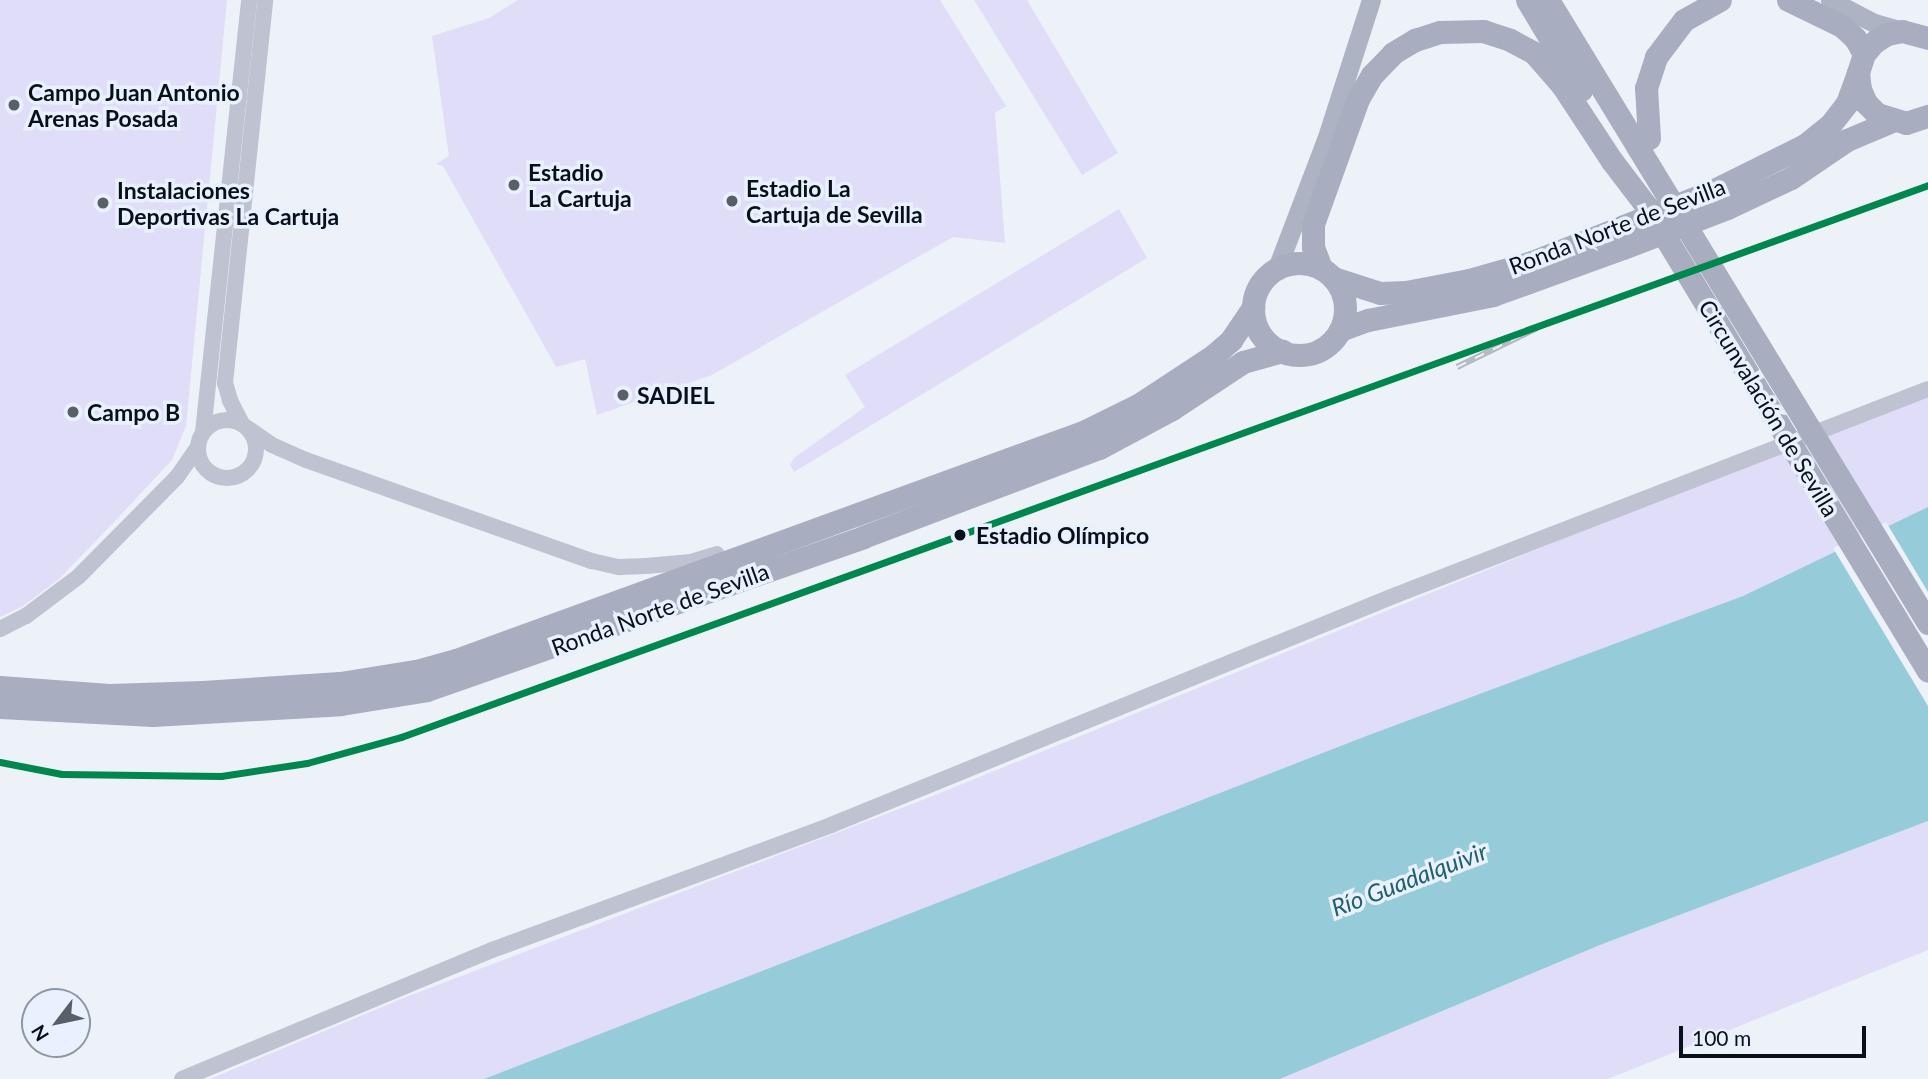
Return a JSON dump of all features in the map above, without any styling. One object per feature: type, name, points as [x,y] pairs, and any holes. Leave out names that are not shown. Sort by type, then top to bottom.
[{"type":"highway","name":"Circunvalación de Sevilla","points":[[1527,0],[1629,150],[1680,216],[1928,624]]},
{"type":"highway","name":"Circunvalación de Sevilla","points":[[1548,0],[1629,150],[1647,207],[1928,671]]},
{"type":"highway","points":[[1340,330],[1345,303],[1313,247],[1313,224],[1358,99],[1381,63],[1428,35],[1455,30],[1483,31],[1510,40],[1534,53],[1562,85],[1629,150],[1656,57],[1684,20],[1720,0]]},
{"type":"highway","points":[[1788,0],[1842,26],[1855,38],[1861,63],[1860,89],[1866,103],[1878,114],[1892,121]]},
{"type":"highway","points":[[1861,63],[1874,42],[1887,34],[1902,31],[1928,38]]},
{"type":"highway","name":"Ronda Norte de Sevilla","points":[[340,694],[456,660],[1083,432],[1138,405],[1214,355],[1231,340],[1253,307],[1258,286],[1264,277],[1278,268],[1292,263],[1380,293],[1406,292],[1481,277],[1601,235],[1712,191],[1805,145],[1830,125],[1847,103],[1861,63]]},
{"type":"highway","name":"Ronda Norte de Sevilla","points":[[0,707],[152,715],[310,696],[427,690],[514,662],[1099,448],[1171,409],[1243,362],[1282,351],[1295,355],[1322,349],[1340,330],[1368,320],[1493,295],[1727,208],[1791,178],[1847,139],[1892,121],[1906,123],[1928,116]]},
{"type":"highway","points":[[1253,307],[1261,334],[1282,351]]},
{"type":"highway","name":"Ronda Norte de Sevilla","points":[[0,687],[109,695],[310,696]]},
{"type":"main road","points":[[1278,268],[1322,153],[1371,0]]},
{"type":"main road","points":[[1830,0],[1874,23],[1902,31]]},
{"type":"street","points":[[248,0],[200,439],[201,462],[211,473],[226,478],[238,476],[248,469],[255,455],[254,440],[227,393],[226,379],[265,0]]},
{"type":"street","points":[[181,1079],[492,950],[831,825],[1396,595],[1928,389]]},
{"type":"street","points":[[0,629],[26,616],[79,576],[177,477],[200,439],[214,422],[223,420],[245,427],[272,445],[306,460],[592,561],[619,567],[691,562],[855,517]]},
{"type":"shaded area","name":"Instalaciones Deportivas La Cartuja","points":[[0,0],[227,0],[186,426],[172,460],[59,579],[23,606],[0,617]]},
{"type":"shaded area","name":"Estadio La Cartuja de Sevilla","points":[[518,0],[940,0],[1006,106],[995,113],[1005,243],[953,237],[712,375],[597,415],[585,359],[556,367],[443,166],[436,164],[449,156],[432,36],[489,18]]},
{"type":"shaded area","points":[[974,0],[1027,0],[1118,153],[1082,175]]},
{"type":"shaded area","points":[[1119,209],[1147,258],[794,472],[790,465],[794,458],[865,407],[845,375]]},
{"type":"shaded area","points":[[1928,390],[1928,508],[1743,596],[487,1079],[210,1079],[401,999],[933,796]]},
{"type":"shaded area","points":[[1928,821],[1928,950],[1608,1079],[1280,1079],[1600,945]]},
{"type":"water","name":"Río Guadalquivir","points":[[1928,507],[1928,821],[1600,945],[1280,1079],[484,1079],[1369,735],[1743,596]]},
{"type":"pier","points":[[1886,522],[1928,592],[1928,706],[1833,548]]},
{"type":"railway","points":[[1457,367],[1537,328]]},
{"type":"transit line","points":[[0,762],[62,774],[221,776],[307,763],[401,737],[1928,185]]},
{"type":"place","name":"Campo Juan Antonio Arenas Posada","points":[[14,105]]},
{"type":"place","name":"Estadio La Cartuja","points":[[514,185]]},
{"type":"place","name":"Estadio La Cartuja de Sevilla","points":[[732,201]]},
{"type":"place","name":"Instalaciones Deportivas La Cartuja","points":[[103,203]]},
{"type":"place","name":"SADIEL","points":[[623,395]]},
{"type":"place","name":"Campo B","points":[[73,412]]},
{"type":"place","name":"Estadio Olímpico","points":[[960,535]]}]
